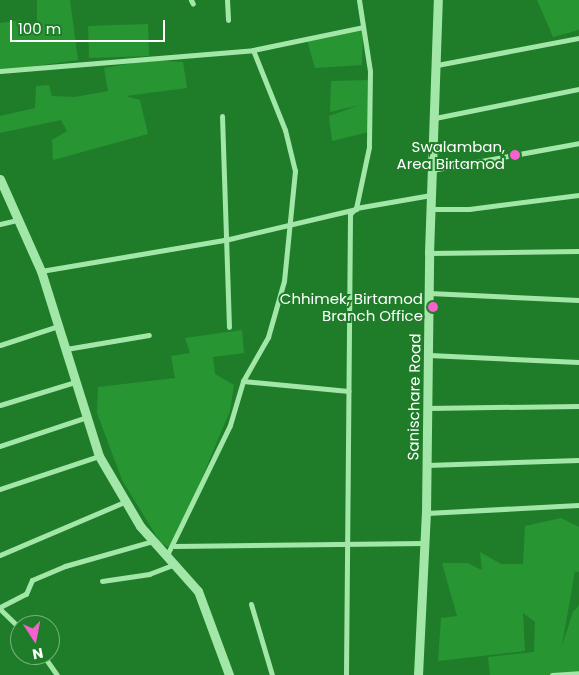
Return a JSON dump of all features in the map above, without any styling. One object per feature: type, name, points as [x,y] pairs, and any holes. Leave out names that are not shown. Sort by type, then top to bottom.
[{"type":"street","points":[[227,0],[228,20]]},
{"type":"street","points":[[346,675],[350,545],[350,214],[356,208],[369,147],[370,70],[359,0]]},
{"type":"street","name":"Sanischare Road","points":[[418,675],[426,513],[429,253],[438,0]]},
{"type":"street","points":[[0,71],[253,50],[363,27]]},
{"type":"street","points":[[437,65],[579,38]]},
{"type":"street","points":[[167,556],[174,546],[230,424],[243,381],[275,321],[284,280],[287,227],[293,208],[292,157],[253,50]]},
{"type":"street","points":[[435,118],[579,89]]},
{"type":"street","points":[[222,116],[229,327]]},
{"type":"street","points":[[431,170],[579,144]]},
{"type":"street","points":[[0,180],[41,271],[66,349],[84,418],[99,456],[124,502],[206,604],[229,675]]},
{"type":"street","points":[[431,209],[469,209],[579,194]]},
{"type":"street","points":[[41,271],[225,240],[287,227],[356,208],[432,195]]},
{"type":"street","points":[[0,224],[17,220]]},
{"type":"street","points":[[429,253],[579,251]]},
{"type":"street","points":[[429,293],[579,300]]},
{"type":"street","points":[[0,345],[58,326]]},
{"type":"street","points":[[66,349],[149,335]]},
{"type":"street","points":[[429,355],[579,362]]},
{"type":"street","points":[[243,381],[349,391]]},
{"type":"street","points":[[0,405],[75,382]]},
{"type":"street","points":[[426,408],[579,406]]},
{"type":"street","points":[[0,446],[84,418]]},
{"type":"street","points":[[0,489],[99,456]]},
{"type":"street","points":[[427,465],[579,460]]},
{"type":"street","points":[[0,555],[124,502]]},
{"type":"street","points":[[426,513],[579,505]]},
{"type":"street","points":[[10,618],[0,608],[26,594],[32,580],[64,566],[154,541]]},
{"type":"street","points":[[174,546],[424,543]]},
{"type":"street","points":[[102,581],[150,574],[175,564]]},
{"type":"street","points":[[251,604],[272,675]]},
{"type":"street","points":[[552,675],[579,673]]},
{"type":"green space","points":[[37,0],[70,0],[78,60],[0,71],[0,23],[21,20],[22,29],[37,29]]},
{"type":"green space","points":[[537,0],[579,0],[579,30],[553,37]]},
{"type":"green space","points":[[148,24],[149,56],[89,58],[88,26]]},
{"type":"green space","points":[[363,27],[362,65],[315,68],[306,37]]},
{"type":"green space","points":[[150,60],[183,62],[187,88],[126,96],[140,100],[148,134],[53,160],[52,140],[67,131],[61,120],[0,133],[0,116],[35,108],[36,86],[49,85],[52,96],[75,97],[108,91],[104,68]]},
{"type":"green space","points":[[370,80],[369,132],[332,141],[329,116],[360,105],[330,112],[331,81]]},
{"type":"green space","points":[[242,330],[244,353],[213,357],[215,374],[234,385],[230,411],[174,544],[168,547],[160,542],[122,480],[97,413],[98,387],[175,378],[171,356],[190,353],[185,338]]},
{"type":"green space","points":[[561,518],[579,527],[579,572],[575,571],[562,645],[573,612],[579,605],[579,675],[490,675],[488,657],[534,652],[535,622],[523,613],[525,651],[438,661],[441,618],[457,616],[442,563],[467,563],[482,570],[480,552],[501,564],[523,564],[525,526]]},
{"type":"place","name":"Swalamban, Area Birtamod","points":[[515,155]]},
{"type":"place","name":"Chhimek, Birtamod Branch Office","points":[[433,307]]}]
